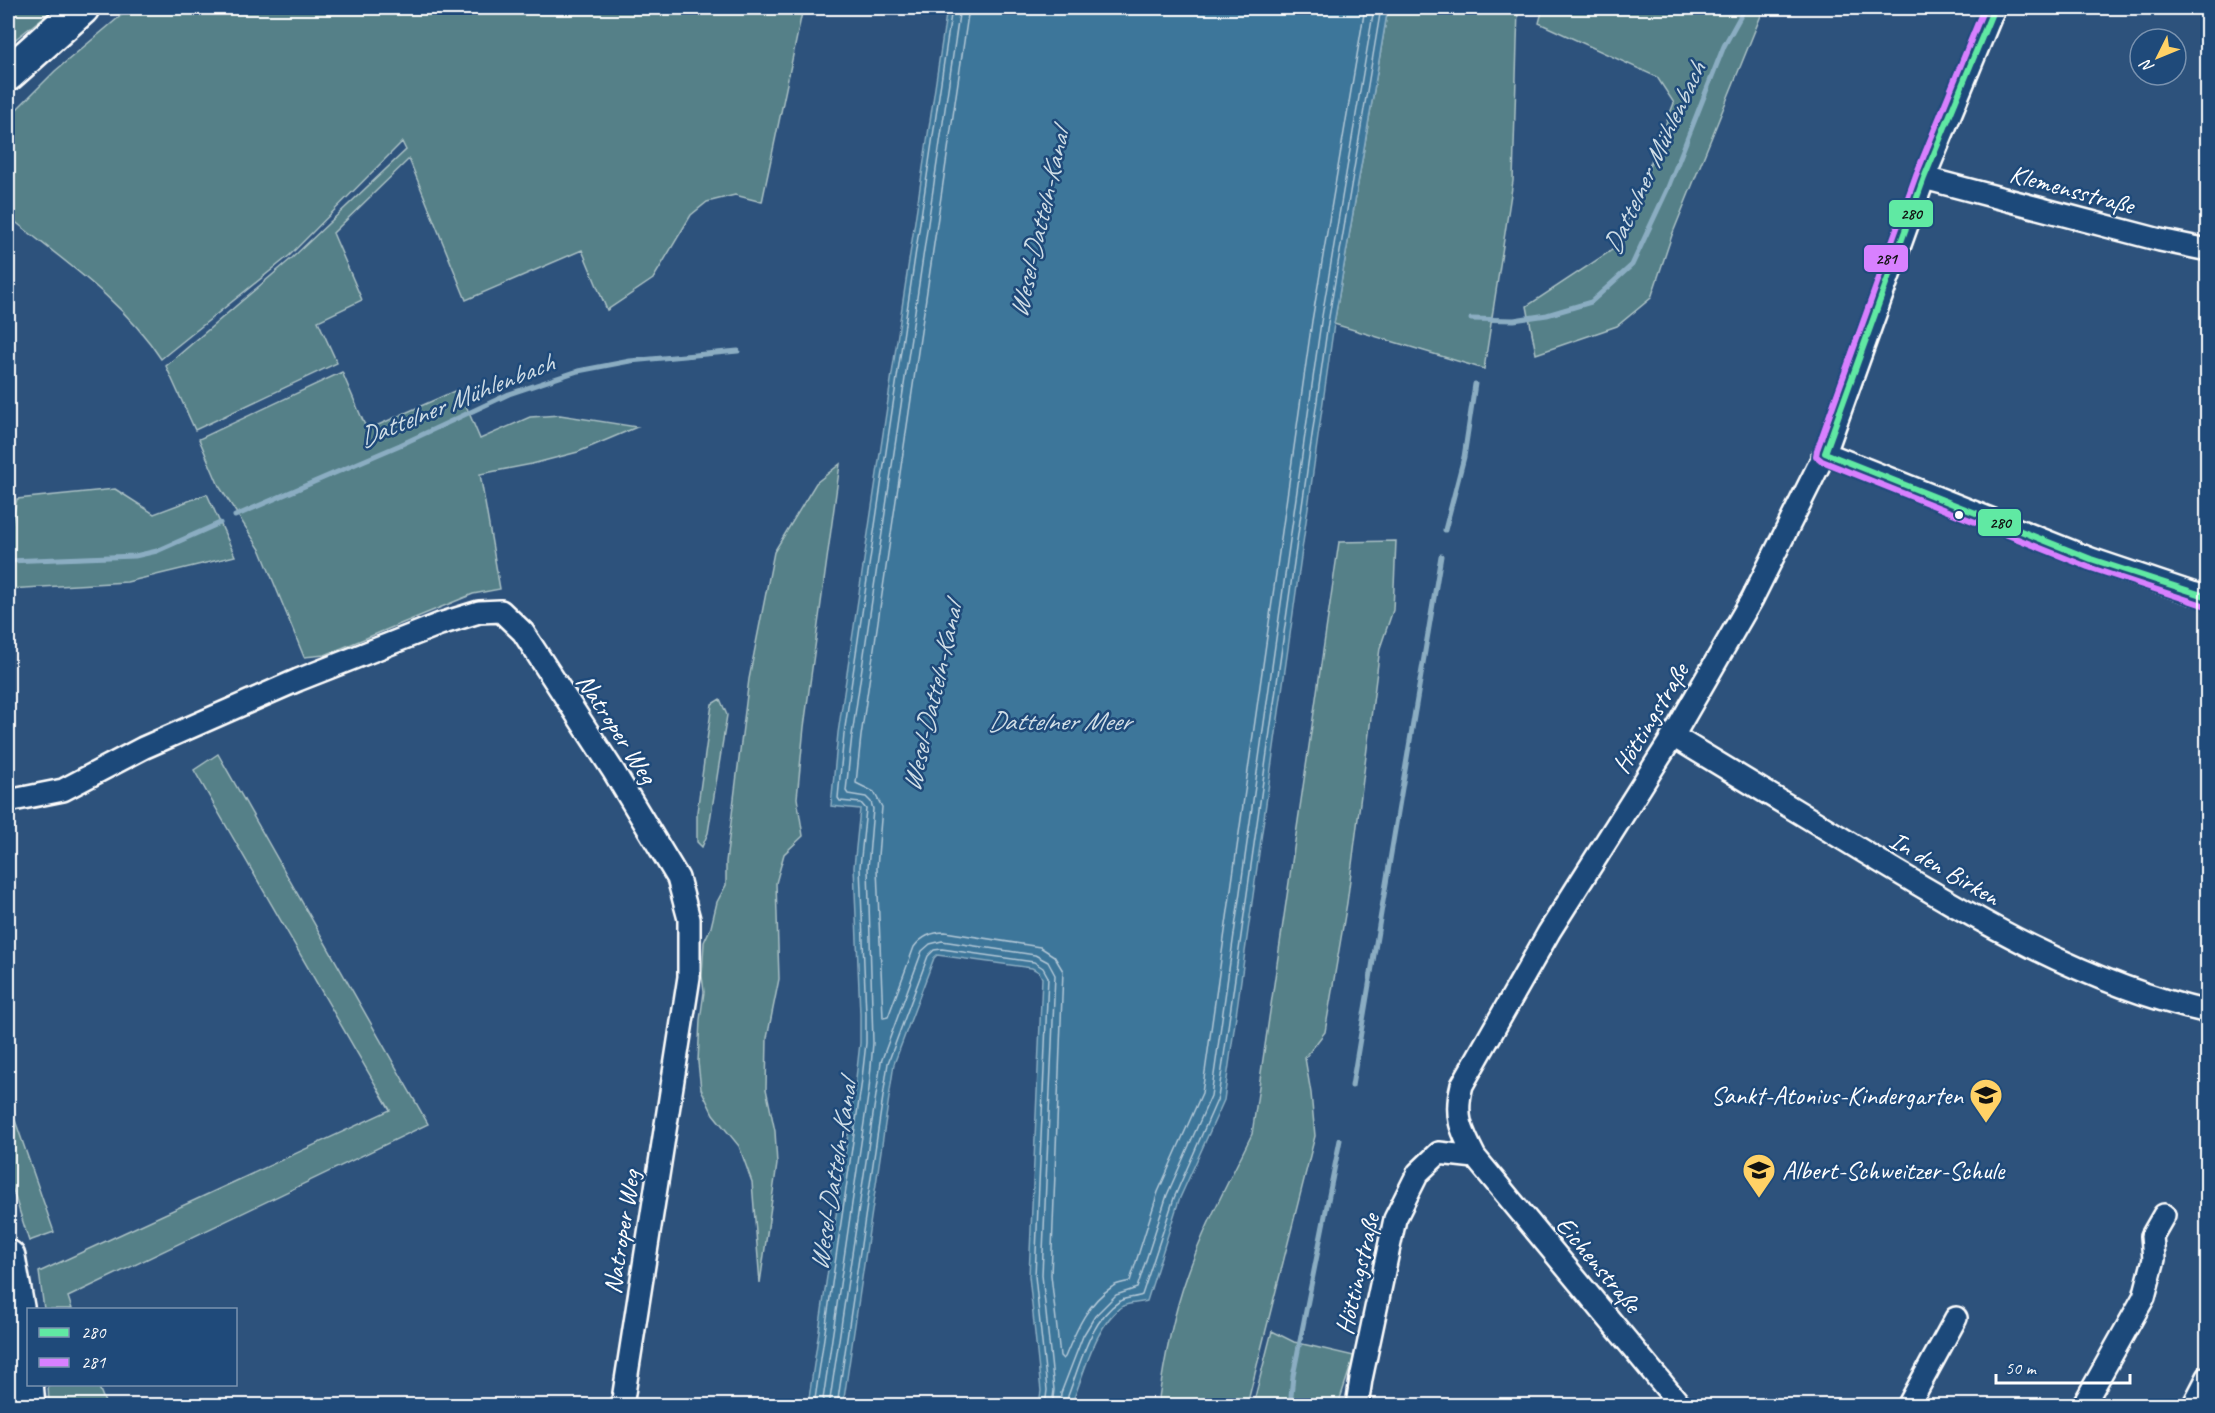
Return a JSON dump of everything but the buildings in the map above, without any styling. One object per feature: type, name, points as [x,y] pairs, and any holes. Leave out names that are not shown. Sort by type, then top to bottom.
[{"type":"main road","points":[[8,74],[82,8]]},
{"type":"main road","points":[[8,1257],[22,1335],[28,1406]]},
{"type":"street","name":"Höttingstraße","points":[[1475,1157],[1462,1133],[1457,1104],[1462,1085],[1549,932],[1673,736],[1752,599],[1825,453],[1924,178],[1994,8]]},
{"type":"street","name":"Klemensstraße","points":[[1924,178],[2160,240],[2208,250]]},
{"type":"street","points":[[1825,453],[2091,560],[2208,597]]},
{"type":"street","name":"Natroper Weg","points":[[8,801],[63,790],[143,748],[298,680],[440,624],[479,612],[501,611],[523,632],[614,772],[678,878],[689,919],[689,976],[622,1406]]},
{"type":"street","name":"In den Birken","points":[[1673,736],[1950,904],[2041,952],[2091,974],[2152,996],[2208,1012]]},
{"type":"street","name":"Höttingstraße","points":[[1357,1406],[1360,1380],[1395,1219],[1418,1173],[1439,1153],[1475,1157]]},
{"type":"street","name":"Eichenstraße","points":[[1475,1157],[1681,1406]]},
{"type":"street","points":[[2083,1406],[2144,1297],[2154,1259],[2152,1236],[2164,1215]]},
{"type":"street","points":[[1908,1406],[1956,1318]]},
{"type":"street","points":[[2193,1406],[2208,1377]]},
{"type":"green space","points":[[8,8],[55,8],[8,45]]},
{"type":"green space","points":[[130,8],[803,8],[762,202],[735,195],[707,202],[691,215],[653,279],[607,310],[582,250],[466,300],[409,159],[333,233],[362,300],[318,321],[337,363],[195,430],[166,366],[292,258],[406,150],[402,142],[290,255],[161,359],[129,318],[110,299],[8,216],[8,118],[55,71]]},
{"type":"green space","points":[[1388,8],[1518,8],[1513,181],[1484,369],[1334,324]]},
{"type":"green space","points":[[1543,8],[1764,8],[1672,235],[1651,298],[1617,326],[1536,354],[1527,306],[1618,246],[1674,103],[1657,77],[1539,23]]},
{"type":"green space","points":[[342,372],[367,430],[459,389],[480,439],[530,417],[560,415],[637,427],[578,452],[480,474],[500,589],[473,594],[325,655],[304,657],[261,551],[219,486],[199,439]]},
{"type":"green space","points":[[840,464],[804,727],[797,798],[803,836],[784,854],[776,883],[779,979],[767,1038],[766,1089],[775,1131],[777,1164],[760,1283],[752,1182],[739,1146],[713,1114],[701,1089],[698,1062],[704,992],[702,976],[704,942],[711,927],[717,902],[726,885],[726,862],[749,679],[774,552],[816,483]]},
{"type":"green space","points":[[115,489],[154,514],[207,494],[235,556],[127,582],[8,589],[8,526],[11,526],[17,499]]},
{"type":"green space","points":[[1396,541],[1393,610],[1380,648],[1347,903],[1325,1032],[1305,1058],[1315,1136],[1247,1405],[1158,1405],[1169,1340],[1187,1276],[1209,1222],[1252,1134],[1339,542]]},
{"type":"green space","points":[[720,699],[727,715],[708,833],[702,847],[697,842],[697,812],[712,704]]},
{"type":"green space","points":[[218,754],[428,1124],[68,1297],[72,1308],[44,1308],[39,1272],[390,1110],[194,770]]},
{"type":"green space","points":[[8,1100],[54,1232],[29,1241],[8,1175]]},
{"type":"green space","points":[[1272,1331],[1294,1342],[1354,1356],[1338,1405],[1253,1405]]},
{"type":"green space","points":[[48,1386],[98,1386],[106,1405],[49,1405]]},
{"type":"water","name":"Dattelner Meer","points":[[947,8],[1388,8],[1334,324],[1224,1100],[1179,1200],[1147,1301],[1123,1306],[1106,1323],[1087,1361],[1073,1405],[1039,1405],[1041,1391],[1029,1276],[1042,978],[1039,972],[1032,968],[937,955],[894,1064],[843,1405],[808,1405],[860,1043],[854,867],[860,809],[831,806],[838,733]]},
{"type":"waterway","name":"Dattelner Mühlenbach","points":[[1471,319],[1514,320],[1547,315],[1591,302],[1632,265],[1667,190],[1724,46],[1745,8]]},
{"type":"waterway","name":"Dattelner Mühlenbach","points":[[235,516],[400,445],[509,394],[578,371],[630,361],[738,351]]},
{"type":"waterway","points":[[1445,530],[1464,457],[1475,384]]},
{"type":"waterway","name":"Dattelner Mühlenbach","points":[[8,561],[135,556],[157,551],[220,523]]},
{"type":"waterway","points":[[1352,1086],[1441,556]]},
{"type":"waterway","points":[[1290,1406],[1293,1376],[1340,1140]]},
{"type":"transit line","name":"281","points":[[1984,8],[1916,175],[1816,456],[1822,461],[2088,567],[2206,606]]},
{"type":"transit line","name":"280","points":[[1994,8],[1924,178],[1825,453],[2091,559],[2208,597]]},
{"type":"place","name":"Sankt-Atonius-Kindergarten","points":[[1986,1124]]},
{"type":"place","name":"Albert-Schweitzer-Schule","points":[[1759,1199]]},
{"type":"water label","name":"Wesel-Datteln-Kanal","points":[[1039,224]]},
{"type":"water label","name":"Wesel-Datteln-Kanal","points":[[932,698]]},
{"type":"water label","name":"Wesel-Datteln-Kanal","points":[[833,1176]]}]
